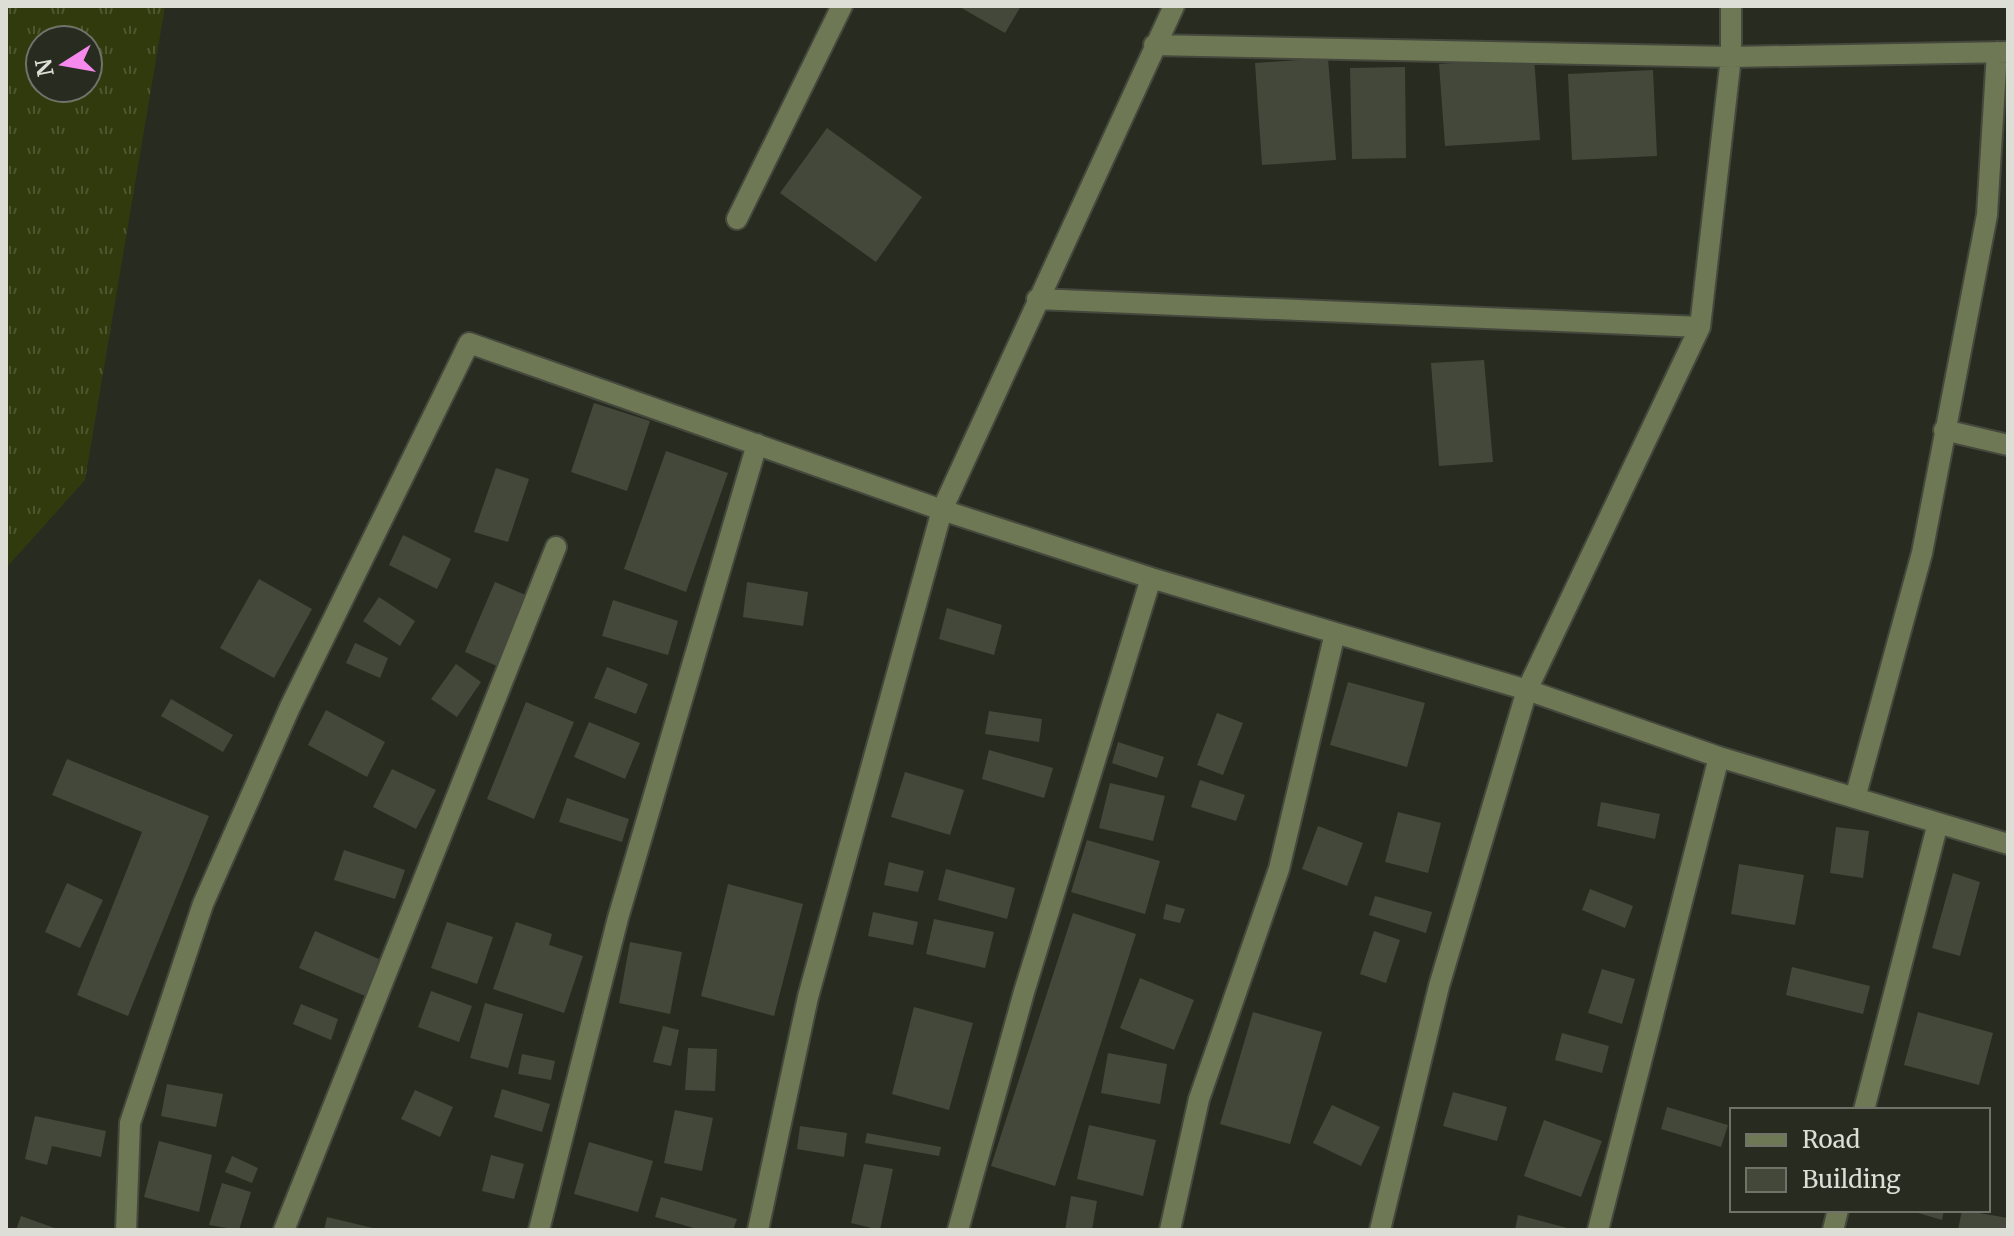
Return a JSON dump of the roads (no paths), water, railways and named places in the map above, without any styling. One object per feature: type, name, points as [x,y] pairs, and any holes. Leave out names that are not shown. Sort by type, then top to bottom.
[{"type":"street","points":[[737,219],[842,6]]},
{"type":"street","points":[[758,1230],[808,997],[942,510],[1174,6]]},
{"type":"street","points":[[1380,1230],[1439,986],[1527,690],[1700,327],[1731,57],[1731,6]]},
{"type":"street","points":[[1154,45],[1731,57],[2003,52],[1987,215],[1922,553],[1855,798]]},
{"type":"street","points":[[1037,299],[1700,327]]},
{"type":"street","points":[[126,1230],[130,1123],[203,904],[290,707],[469,343],[942,510],[1151,578],[1527,690],[1719,757],[2008,844]]},
{"type":"street","points":[[1944,430],[2008,445]]},
{"type":"street","points":[[539,1230],[618,918],[757,444]]},
{"type":"street","points":[[284,1230],[556,547]]},
{"type":"street","points":[[958,1230],[1024,992],[1151,578]]},
{"type":"street","points":[[1170,1230],[1199,1099],[1279,869],[1335,633]]},
{"type":"street","points":[[1598,1230],[1719,757]]},
{"type":"street","points":[[1865,1108],[1938,823]]}]
